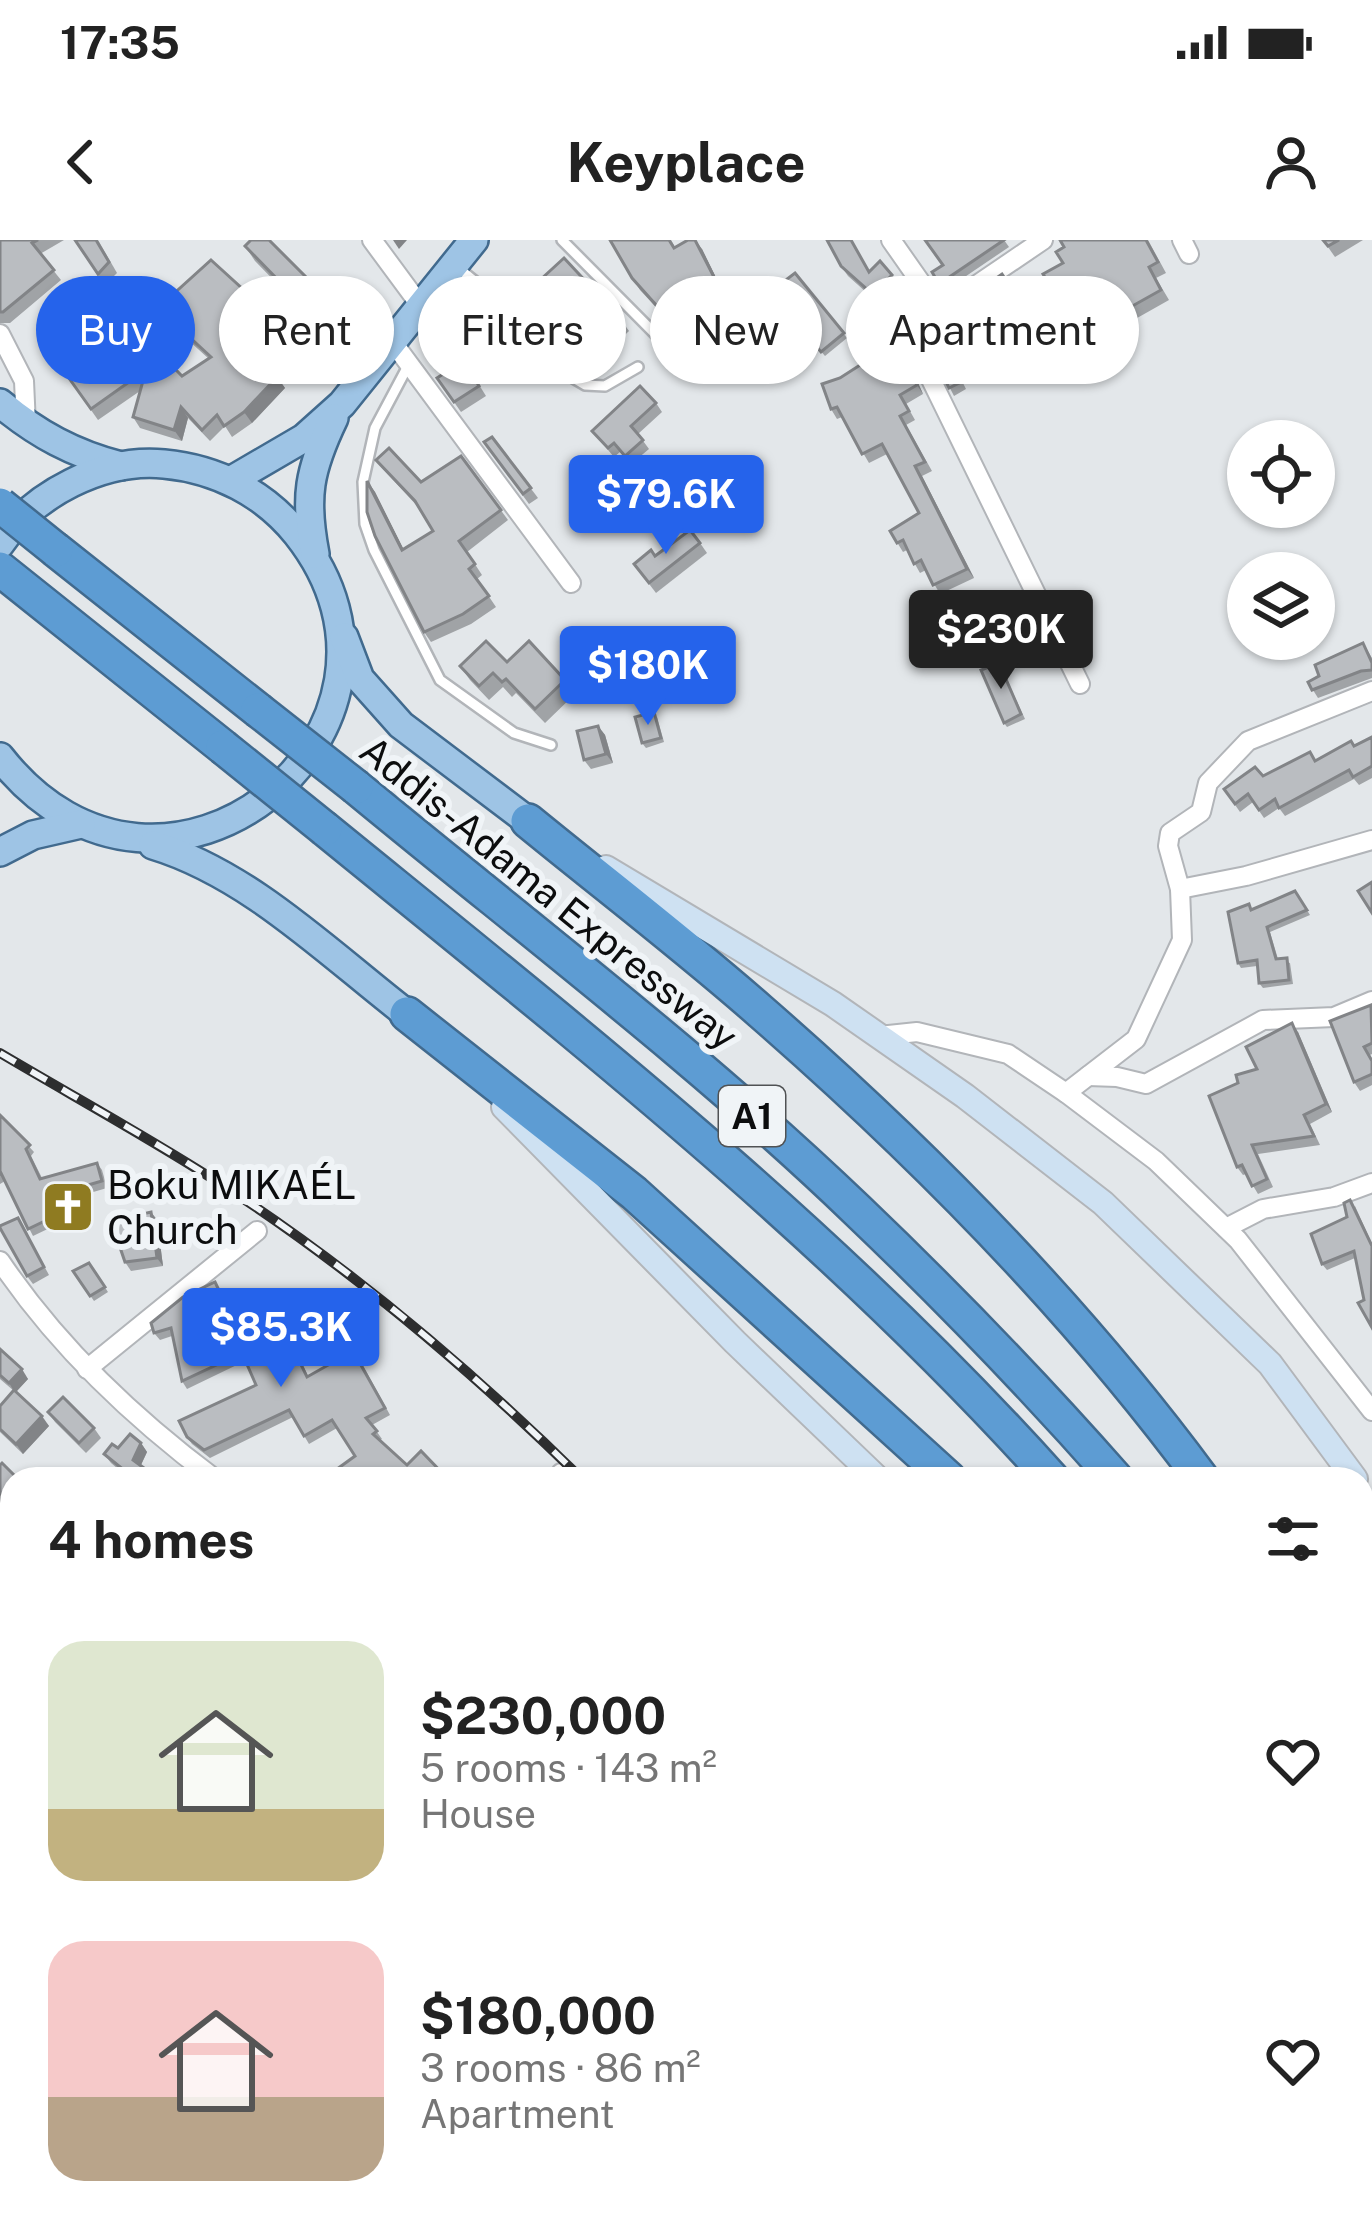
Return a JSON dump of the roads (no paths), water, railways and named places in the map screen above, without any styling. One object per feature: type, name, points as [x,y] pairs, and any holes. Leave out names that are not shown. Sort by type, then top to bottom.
[{"type":"highway","name":"Addis-Adama Expressway","points":[[0,505],[356,787],[706,1076],[855,1208],[1029,1381],[1106,1467]]},
{"type":"highway","name":"A1","points":[[12,578],[682,1120],[833,1255],[1041,1467]]},
{"type":"highway","points":[[528,821],[760,1010],[920,1159],[1035,1273],[1192,1467]]},
{"type":"highway","points":[[407,1014],[634,1193],[936,1467]]},
{"type":"main road","points":[[444,276],[474,240]]},
{"type":"main road","points":[[394,338],[418,308]]},
{"type":"main road","points":[[232,480],[304,438],[358,384]]},
{"type":"main road","points":[[0,404],[26,425],[81,456],[125,467]]},
{"type":"main road","points":[[342,404],[308,481],[308,515],[316,558],[360,679],[401,725],[528,821]]},
{"type":"main road","points":[[0,544],[45,497],[99,471],[158,463],[232,480],[280,513],[316,558]]},
{"type":"main road","points":[[125,836],[171,838],[230,823],[280,790],[318,742],[338,685],[339,624]]},
{"type":"main road","points":[[0,760],[37,797],[81,824],[192,856],[258,898],[407,1014]]},
{"type":"main road","points":[[0,852],[33,835],[81,824]]},
{"type":"street","points":[[372,240],[418,302]]},
{"type":"street","points":[[891,240],[916,276]]},
{"type":"street","points":[[990,276],[1043,240]]},
{"type":"street","points":[[0,334],[24,381],[26,425]]},
{"type":"street","points":[[394,344],[571,583]]},
{"type":"street","points":[[934,384],[1080,684]]},
{"type":"street","points":[[1066,1093],[1136,1039],[1182,940],[1170,833],[1201,812],[1208,782],[1248,741],[1372,691]]},
{"type":"street","points":[[528,821],[833,1004],[965,1096],[1103,1203],[1270,1364],[1346,1467]]},
{"type":"street","points":[[1180,890],[1372,840]]},
{"type":"street","points":[[1088,1076],[1146,1084],[1263,1021],[1334,1017],[1372,1001]]},
{"type":"street","points":[[407,1014],[866,1467]]},
{"type":"street","points":[[879,1036],[917,1032],[1007,1054],[1156,1161],[1226,1228],[1372,1411]]},
{"type":"street","points":[[1226,1228],[1269,1207],[1334,1197],[1372,1183]]},
{"type":"street","points":[[86,1369],[257,1232]]},
{"type":"street","points":[[0,1261],[86,1369],[155,1434],[199,1467]]},
{"type":"lane","points":[[562,240],[650,329]]},
{"type":"lane","points":[[454,264],[530,326],[563,372],[585,386],[604,386],[638,367]]},
{"type":"lane","points":[[409,364],[375,428],[363,482],[365,524],[374,550],[440,680],[514,733],[551,746]]},
{"type":"railway","points":[[0,1053],[187,1163],[312,1246],[451,1358],[569,1467]]},
{"type":"place","name":"Boku MIKAÉL Church","points":[[68,1207]]}]
